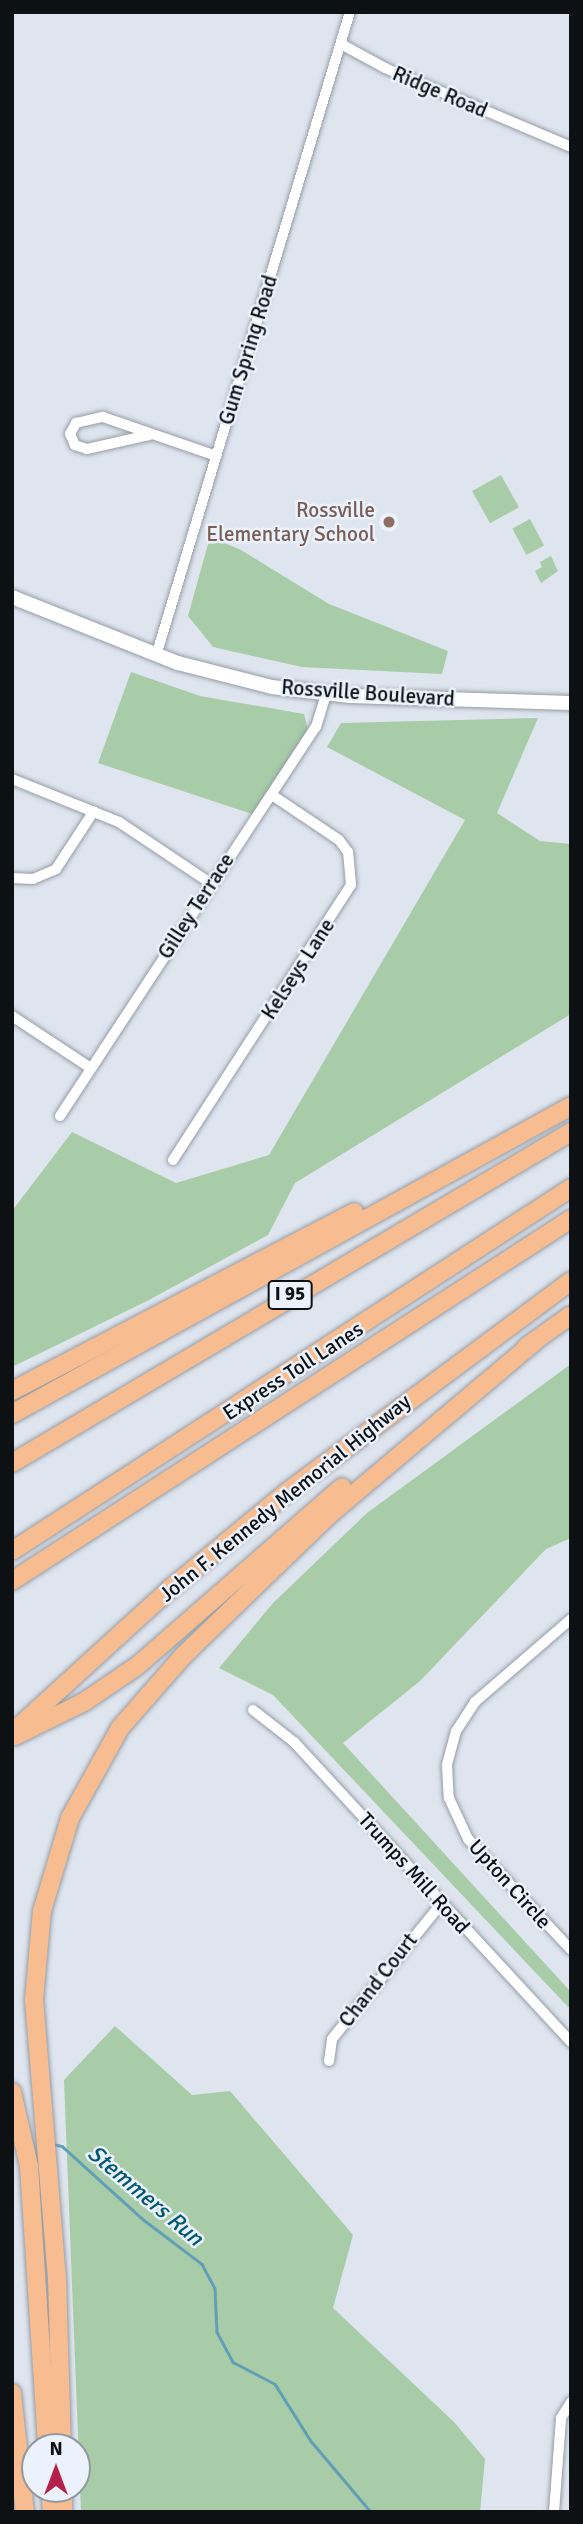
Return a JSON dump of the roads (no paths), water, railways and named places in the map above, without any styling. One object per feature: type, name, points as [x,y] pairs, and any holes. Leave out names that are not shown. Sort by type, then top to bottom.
[{"type":"highway","points":[[12,1391],[571,1098]]},
{"type":"highway","points":[[12,1414],[52,1389],[571,1106]]},
{"type":"highway","name":"I 95","points":[[12,1463],[571,1132]]},
{"type":"highway","name":"Express Toll Lanes","points":[[12,1551],[571,1188]]},
{"type":"highway","name":"Express Toll Lanes","points":[[12,1581],[571,1219]]},
{"type":"highway","name":"John F. Kennedy Memorial Highway","points":[[15,1732],[72,1678],[298,1483],[571,1281]]},
{"type":"highway","points":[[15,1732],[103,1689],[179,1630],[395,1444],[571,1315]]},
{"type":"highway","points":[[61,2433],[50,2179],[34,2000],[42,1911],[70,1818],[115,1736],[163,1676],[256,1582],[366,1482],[534,1342]]},
{"type":"highway","points":[[12,2092],[24,2135],[30,2183],[46,2433]]},
{"type":"highway","points":[[12,2393],[25,2512]]},
{"type":"main road","name":"Rossville Boulevard","points":[[12,597],[156,656],[246,681],[326,694],[571,703]]},
{"type":"street","points":[[341,44],[350,12]]},
{"type":"street","name":"Ridge Road","points":[[341,44],[385,68],[571,147]]},
{"type":"street","name":"Gum Spring Road","points":[[156,656],[341,44]]},
{"type":"street","points":[[149,435],[87,449],[75,445],[70,434],[76,423],[103,417],[216,456]]},
{"type":"street","name":"Gilley Terrace","points":[[60,1116],[89,1067],[210,883],[316,727],[326,694]]},
{"type":"street","points":[[12,779],[94,811],[210,883]]},
{"type":"street","name":"Kelseys Lane","points":[[173,1160],[351,885],[348,852],[339,840],[272,795]]},
{"type":"street","points":[[12,878],[33,879],[56,869],[94,811]]},
{"type":"street","points":[[12,1016],[89,1067]]},
{"type":"street","name":"Upton Circle","points":[[570,1947],[468,1839],[449,1798],[447,1765],[456,1731],[475,1702],[571,1619]]},
{"type":"street","name":"Trumps Mill Road","points":[[253,1710],[294,1742],[571,2042]]},
{"type":"street","name":"Chand Court","points":[[329,2062],[332,2039],[441,1904]]},
{"type":"street","points":[[554,2512],[561,2418],[571,2402]]},
{"type":"waterway","name":"Stemmers Run","points":[[53,2144],[62,2146],[144,2220],[202,2264],[215,2288],[217,2332],[233,2362],[275,2384],[311,2441],[371,2512]]},
{"type":"place","name":"Rossville Elementary School","points":[[389,522]]}]
